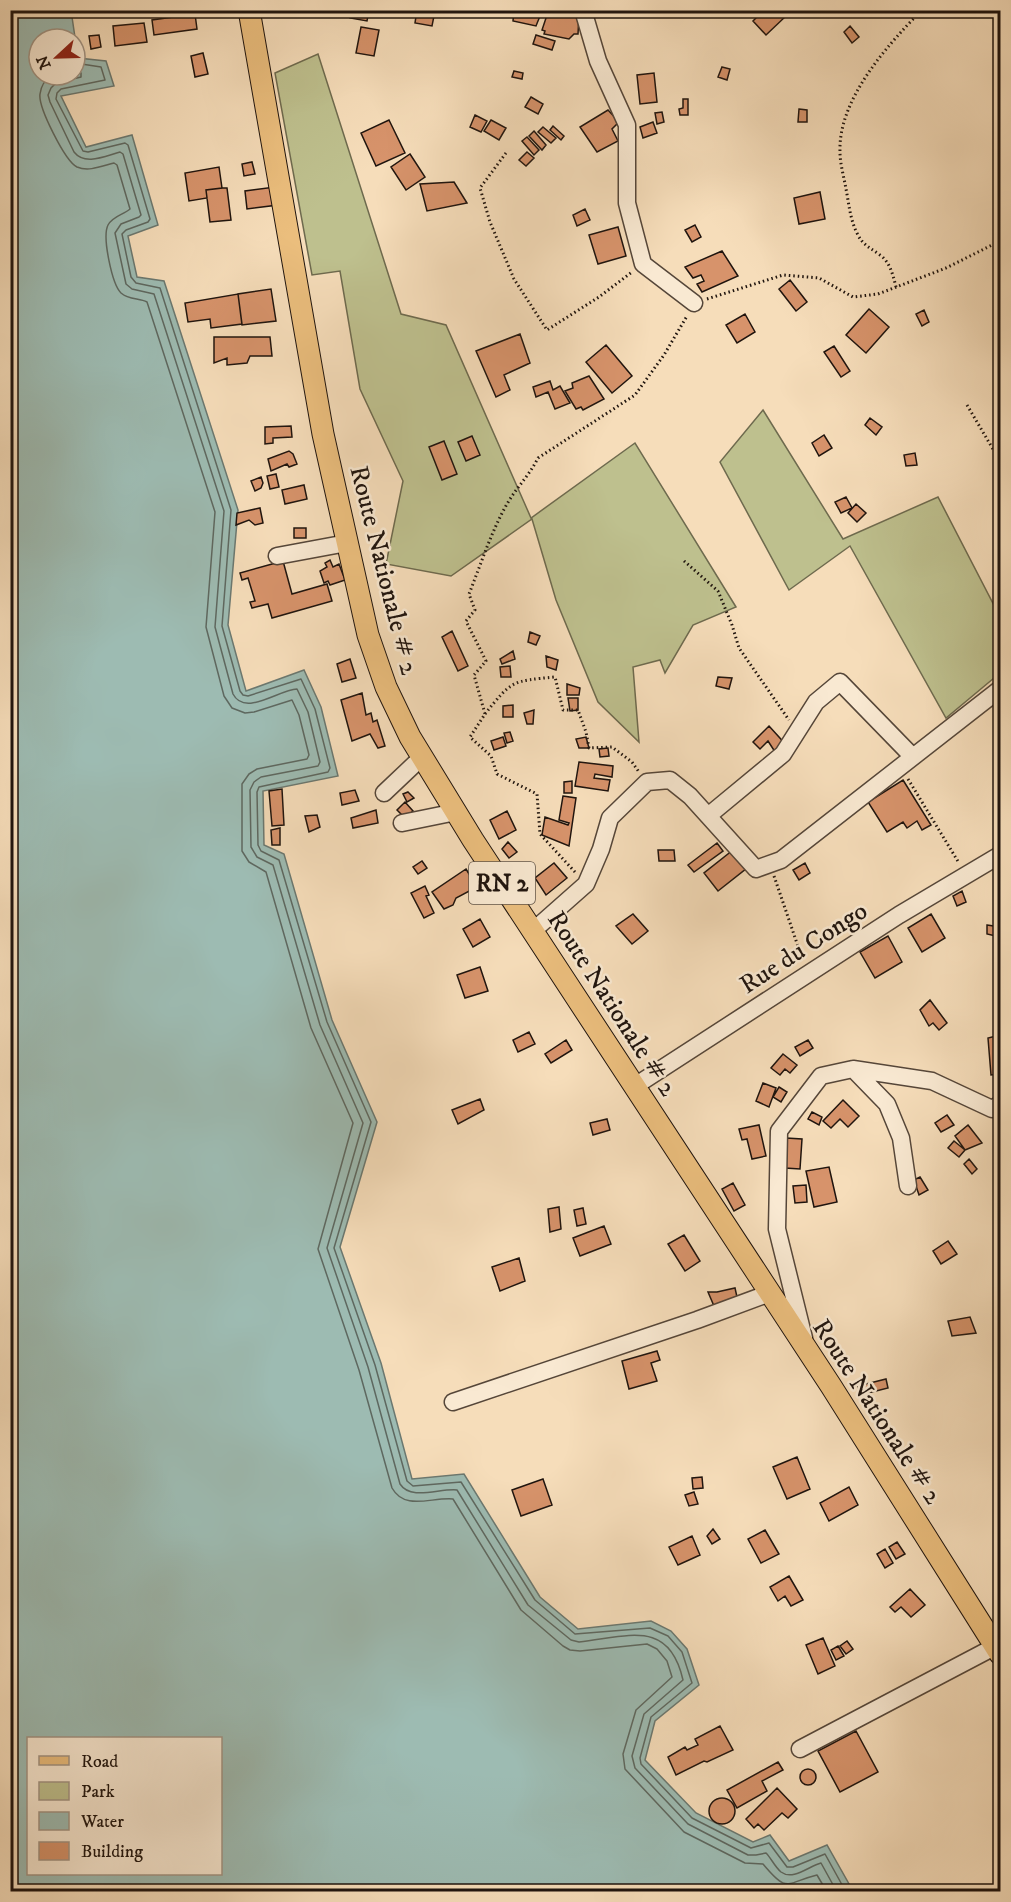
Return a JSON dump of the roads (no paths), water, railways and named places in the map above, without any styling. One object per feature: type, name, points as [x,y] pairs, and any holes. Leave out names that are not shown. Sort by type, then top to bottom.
[{"type":"main road","name":"Route Nationale # 2","points":[[249,10],[323,434],[368,635],[386,687],[410,737],[456,812],[806,1347],[998,1650]]},
{"type":"street","points":[[583,10],[598,61],[627,125],[627,203],[644,264],[694,303]]},
{"type":"street","points":[[277,556],[347,543]]},
{"type":"street","points":[[708,816],[783,754],[816,702],[840,682],[907,762]]},
{"type":"street","points":[[534,930],[586,884],[601,849],[610,818],[646,782],[670,780],[690,796],[756,869],[781,860],[1000,689]]},
{"type":"street","points":[[384,793],[422,757]]},
{"type":"street","points":[[402,822],[456,812]]},
{"type":"street","name":"Rue du Congo","points":[[635,1086],[899,915],[1000,855]]},
{"type":"street","points":[[853,1069],[888,1104],[900,1138],[908,1186]]},
{"type":"street","points":[[806,1347],[777,1229],[779,1131],[820,1076],[853,1069],[932,1082],[992,1109],[1000,1104]]},
{"type":"street","points":[[453,1402],[770,1293]]},
{"type":"street","points":[[800,1749],[998,1650]]},
{"type":"water","points":[[71,10],[73,27],[27,27],[27,87],[87,87],[87,59],[106,61],[114,86],[61,96],[86,147],[132,135],[158,225],[128,236],[137,277],[164,281],[238,510],[228,625],[246,691],[304,670],[321,707],[338,776],[263,791],[264,845],[284,854],[332,1020],[377,1122],[340,1247],[381,1363],[412,1479],[464,1474],[540,1597],[578,1629],[651,1621],[671,1631],[687,1649],[699,1685],[655,1721],[645,1760],[696,1813],[753,1842],[770,1835],[789,1861],[827,1845],[853,1891],[11,1892],[10,11]]}]
